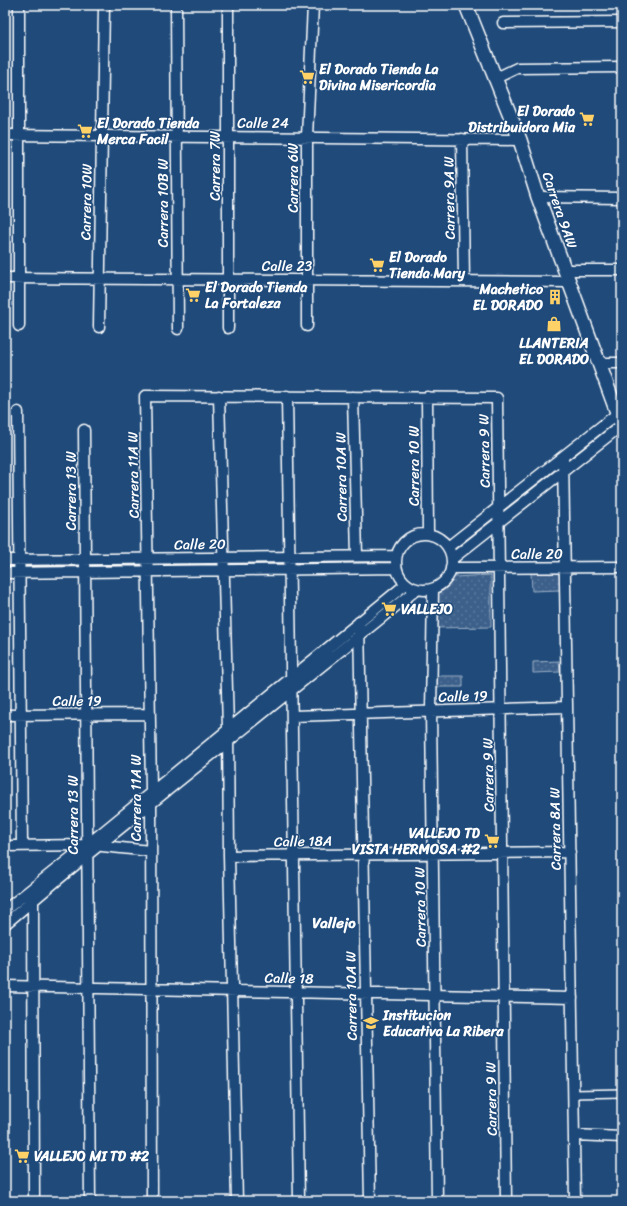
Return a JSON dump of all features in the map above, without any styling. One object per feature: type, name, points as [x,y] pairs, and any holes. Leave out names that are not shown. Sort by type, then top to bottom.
[{"type":"main road","name":"Carrera 9AW","points":[[466,5],[494,79],[520,140],[538,197],[600,363],[620,422]]},
{"type":"street","points":[[19,5],[19,326]]},
{"type":"street","name":"Carrera 10W","points":[[98,327],[104,5]]},
{"type":"street","name":"Carrera 10B W","points":[[176,5],[178,329]]},
{"type":"street","name":"Carrera 7W","points":[[228,5],[228,328]]},
{"type":"street","name":"Carrera 6W","points":[[307,326],[307,137],[313,5]]},
{"type":"street","points":[[503,23],[622,22]]},
{"type":"street","points":[[494,79],[517,68],[622,67]]},
{"type":"street","name":"Calle 24","points":[[5,135],[177,135],[229,137],[520,140]]},
{"type":"street","name":"Carrera 9A W","points":[[462,139],[464,281]]},
{"type":"street","points":[[538,197],[622,198]]},
{"type":"street","name":"Calle 23","points":[[5,278],[464,281],[567,276],[622,270]]},
{"type":"street","points":[[600,363],[622,363]]},
{"type":"street","name":"Carrera 11A W","points":[[152,1201],[151,791],[146,396],[219,396]]},
{"type":"street","points":[[237,1201],[229,856],[228,728],[219,396],[427,397]]},
{"type":"street","points":[[287,396],[291,677],[293,690],[295,992],[299,1201]]},
{"type":"street","name":"Carrera 10A W","points":[[353,397],[357,556]]},
{"type":"street","name":"Carrera 9 W","points":[[427,397],[497,398],[506,1201]]},
{"type":"street","name":"Carrera 10 W","points":[[427,397],[428,534]]},
{"type":"street","points":[[18,412],[22,846]]},
{"type":"street","points":[[448,547],[563,457],[620,422]]},
{"type":"street","points":[[452,564],[448,547],[439,538],[428,534],[417,534],[407,539],[400,546],[396,556],[396,568],[399,577],[406,584],[417,590],[433,589],[447,578],[452,564],[499,522],[563,471],[620,422]]},
{"type":"street","name":"Carrera 13 W","points":[[84,430],[90,1201]]},
{"type":"street","name":"Carrera 8A W","points":[[563,457],[575,1201]]},
{"type":"street","name":"Calle 20","points":[[5,560],[396,556]]},
{"type":"street","name":"Calle 20","points":[[452,564],[499,568],[622,567]]},
{"type":"street","name":"Calle 20","points":[[5,573],[396,568]]},
{"type":"street","points":[[5,910],[33,886],[87,845],[228,728],[406,584]]},
{"type":"street","name":"Carrera 10 W","points":[[433,589],[431,711],[437,1201]]},
{"type":"street","points":[[5,924],[417,590]]},
{"type":"street","name":"Carrera 10A W","points":[[359,622],[370,1201]]},
{"type":"street","name":"Calle 19","points":[[293,716],[567,707]]},
{"type":"street","name":"Calle 19","points":[[5,715],[149,714]]},
{"type":"street","points":[[5,846],[87,845]]},
{"type":"street","points":[[102,846],[150,850]]},
{"type":"street","name":"Calle 18A","points":[[229,856],[570,852]]},
{"type":"street","points":[[33,886],[34,1201]]},
{"type":"street","name":"Calle 18","points":[[5,986],[572,998]]},
{"type":"street","points":[[574,1094],[622,1093]]},
{"type":"street","points":[[574,1135],[622,1136]]},
{"type":"shaded area","points":[[559,571],[560,590],[532,591],[531,572]]},
{"type":"shaded area","points":[[491,575],[491,627],[434,628],[434,596],[446,588],[454,577]]},
{"type":"shaded area","points":[[559,661],[560,672],[533,673],[533,662]]},
{"type":"shaded area","points":[[433,676],[463,676],[463,687],[433,687]]},
{"type":"place","name":"El Dorado Tienda La Divina Misericordia","points":[[307,77]]},
{"type":"place","name":"El Dorado Distribuidora Mia","points":[[587,119]]},
{"type":"place","name":"El Dorado Tienda Merca Facil","points":[[85,131]]},
{"type":"place","name":"El Dorado Tienda Mary","points":[[377,265]]},
{"type":"place","name":"El Dorado Tienda La Fortaleza","points":[[193,295]]},
{"type":"place","name":"Machetico EL DORADO","points":[[555,297]]},
{"type":"place","name":"LLANTERIA EL DORADO","points":[[554,324]]},
{"type":"place","name":"VALLEJO","points":[[389,609]]},
{"type":"place","name":"VALLEJO TD VISTA HERMOSA #2","points":[[492,841]]},
{"type":"place","name":"Institucion Educativa La Ribera","points":[[371,1023]]},
{"type":"place","name":"VALLEJO MI TD #2","points":[[22,1156]]},
{"type":"district","name":"Vallejo","points":[[334,923]]}]
